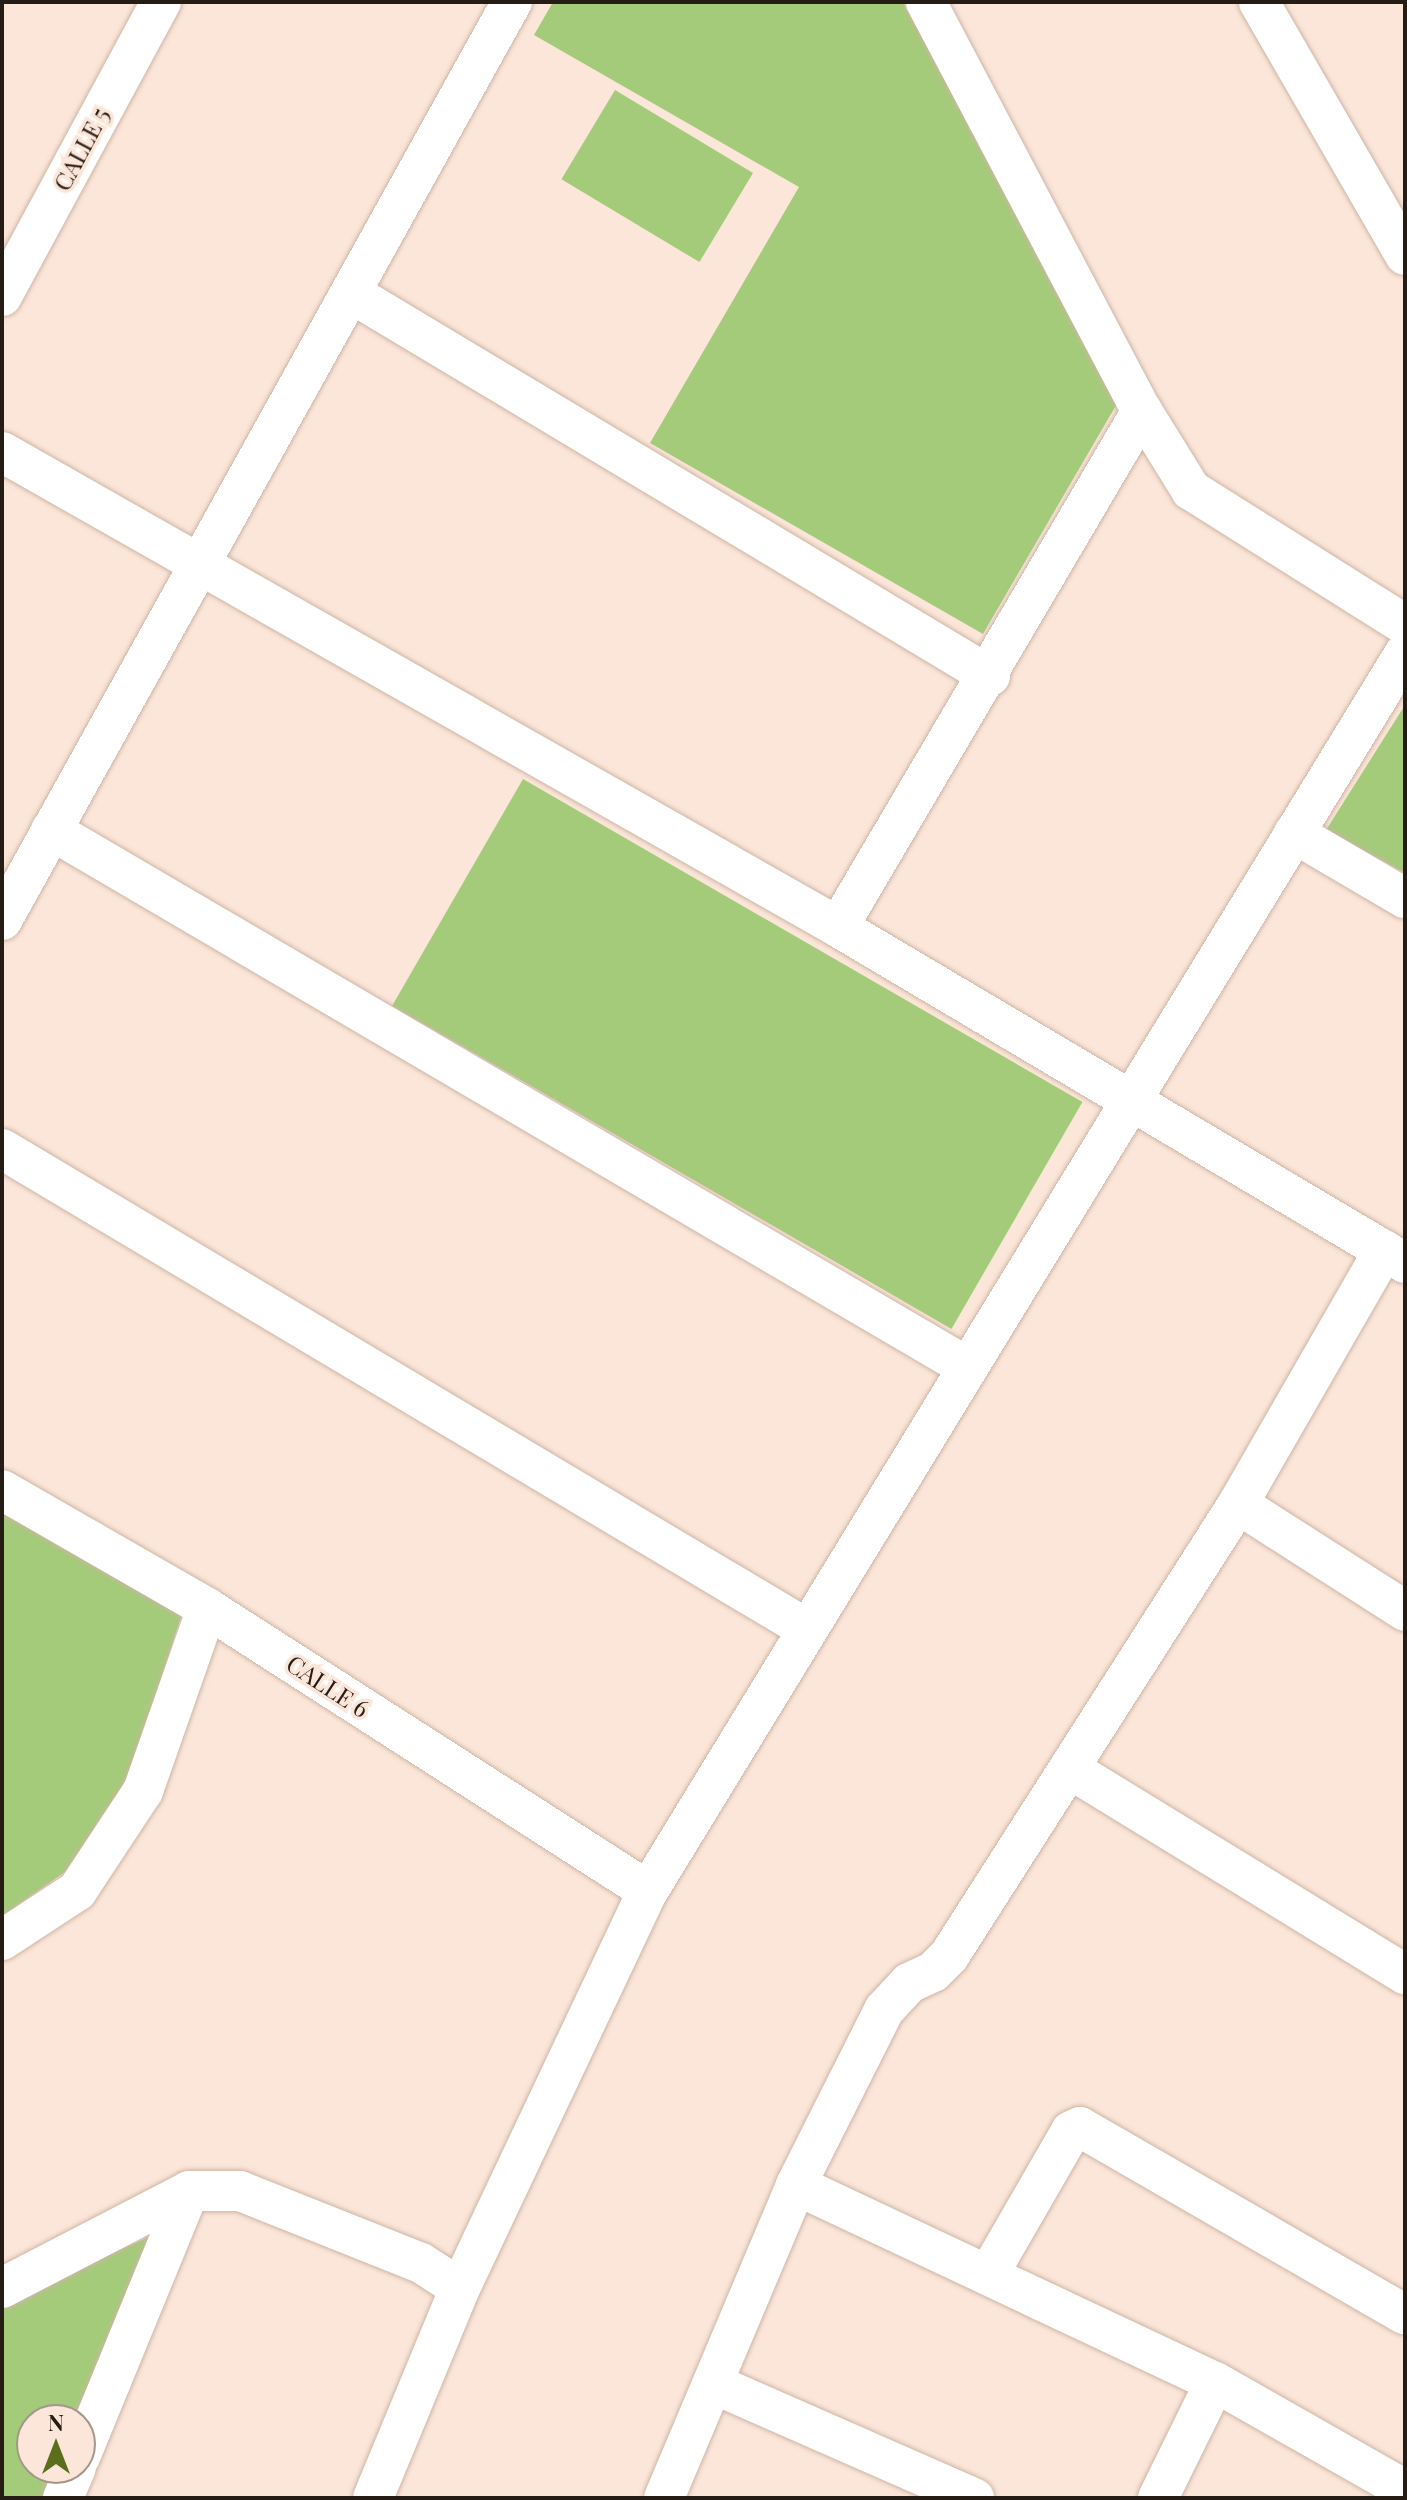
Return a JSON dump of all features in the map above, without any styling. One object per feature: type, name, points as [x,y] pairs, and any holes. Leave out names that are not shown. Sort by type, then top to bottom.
[{"type":"street","name":"CALLE 5","points":[[2,296],[161,2]]},
{"type":"street","points":[[2,920],[198,562],[512,2]]},
{"type":"street","points":[[926,2],[1142,411],[1191,490],[1405,625]]},
{"type":"street","points":[[1259,2],[1405,255]]},
{"type":"street","points":[[351,293],[990,676]]},
{"type":"street","points":[[838,927],[990,676],[1142,411]]},
{"type":"street","points":[[2,452],[838,927],[1395,1256],[944,1965],[909,1983],[884,2010],[796,2185],[664,2498]]},
{"type":"street","points":[[373,2498],[460,2288],[648,1891],[1129,1099],[1405,653]]},
{"type":"street","points":[[51,830],[967,1367]]},
{"type":"street","points":[[1294,833],[1405,898]]},
{"type":"street","points":[[2,1149],[807,1629]]},
{"type":"street","name":"CALLE 6","points":[[2,1490],[207,1608],[648,1891]]},
{"type":"street","points":[[1238,1504],[1405,1611]]},
{"type":"street","points":[[2,1940],[77,1891],[143,1791],[207,1608]]},
{"type":"street","points":[[1070,1769],[1400,1958]]},
{"type":"street","points":[[988,2275],[1071,2131],[1080,2127],[1405,2315]]},
{"type":"street","points":[[796,2185],[1215,2382],[1405,2490]]},
{"type":"street","points":[[2,2288],[189,2191],[240,2191],[421,2263],[460,2288]]},
{"type":"street","points":[[96,2418],[189,2191]]},
{"type":"street","points":[[1158,2498],[1215,2382]]},
{"type":"street","points":[[714,2384],[974,2498]]},
{"type":"green space","points":[[553,2],[903,2],[1118,402],[983,634],[650,443],[799,187],[534,35]]},
{"type":"green space","points":[[615,90],[753,173],[699,262],[561,179]]},
{"type":"green space","points":[[1405,705],[1405,873],[1326,830]]},
{"type":"green space","points":[[523,779],[1082,1102],[951,1329],[392,1006]]},
{"type":"green space","points":[[2,1513],[182,1614],[126,1787],[65,1872],[2,1916]]},
{"type":"green space","points":[[166,2229],[87,2404],[16,2404],[16,2484],[57,2484],[51,2498],[2,2498],[2,2303]]}]
